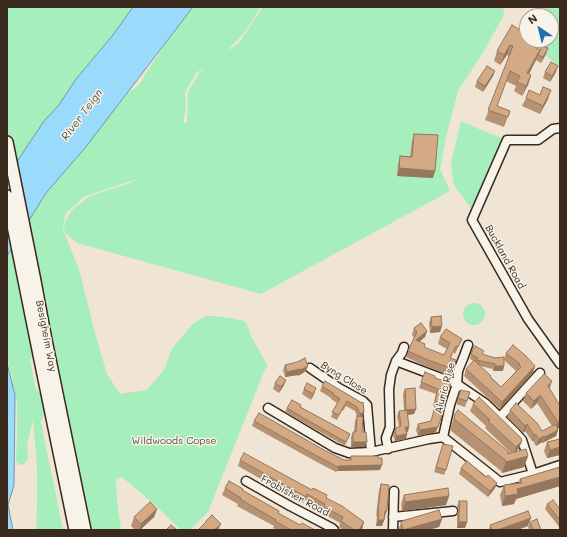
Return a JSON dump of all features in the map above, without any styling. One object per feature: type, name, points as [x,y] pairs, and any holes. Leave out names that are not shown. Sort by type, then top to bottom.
[{"type":"highway","name":"Besigheim Way","points":[[7,142],[30,283],[37,345],[76,530]]},
{"type":"highway","name":"Besigheim Way","points":[[7,196],[47,347],[86,530]]},
{"type":"street","name":"Buckland Road","points":[[560,128],[553,129],[538,140],[507,140],[472,220],[528,319],[560,364]]},
{"type":"street","name":"Aluric Rise","points":[[443,437],[458,371],[468,345]]},
{"type":"street","points":[[388,449],[386,438],[390,427],[389,389],[391,375],[396,361],[402,353],[404,347]]},
{"type":"street","points":[[396,361],[456,384],[485,403],[522,440],[533,474]]},
{"type":"street","name":"Byng Close","points":[[310,368],[367,405],[371,452]]},
{"type":"street","points":[[500,417],[540,373]]},
{"type":"street","points":[[268,408],[335,448],[349,453],[371,452],[443,437],[500,482],[533,474],[560,465]]},
{"type":"street","name":"Frobisher Road","points":[[246,481],[334,530]]},
{"type":"street","points":[[393,530],[394,491]]},
{"type":"street","points":[[393,517],[453,511]]},
{"type":"green space","points":[[7,7],[133,7],[113,35],[76,79],[59,105],[44,121],[20,157],[7,180]]},
{"type":"green space","name":"Wildwoods Copse","points":[[194,7],[260,7],[244,33],[226,52],[239,43],[262,7],[503,7],[504,15],[484,51],[458,91],[446,137],[440,169],[450,191],[261,294],[77,243],[64,232],[65,221],[73,209],[90,196],[130,183],[137,179],[85,196],[65,214],[63,230],[79,269],[107,374],[120,394],[147,390],[164,370],[172,349],[193,324],[206,316],[244,321],[268,366],[265,369],[208,512],[190,530],[181,530],[122,477],[116,480],[121,530],[91,530],[65,415],[49,334],[34,243],[17,272],[34,357],[30,358],[35,387],[41,395],[45,412],[41,422],[63,530],[36,530],[37,466],[33,420],[27,445],[28,457],[26,462],[20,465],[16,462],[17,402],[7,359],[7,256],[46,193],[85,148],[109,115],[128,93],[139,85],[171,36],[175,27]],"holes":[[[204,68],[199,73],[188,92],[187,121],[185,124],[183,121],[186,109],[185,93],[196,73]]]},
{"type":"green space","points":[[560,7],[560,68],[538,48],[559,48],[559,8],[542,8]]},
{"type":"green space","points":[[461,121],[507,140],[473,211],[454,185],[451,163]]},
{"type":"green space","points":[[474,303],[482,306],[485,314],[482,322],[474,325],[466,322],[463,314],[466,306]]},
{"type":"water","name":"River Teign","points":[[133,7],[193,7],[85,148],[46,193],[7,256],[7,180],[20,157],[44,121],[59,105],[76,79],[113,35]]},
{"type":"water","points":[[7,363],[15,395],[14,485],[8,505],[13,530],[7,530]]},
{"type":"building","points":[[512,25],[519,29],[519,48],[536,48],[540,50],[527,73],[531,75],[526,86],[517,82],[520,76],[510,71],[497,106],[510,111],[508,117],[488,110],[513,46],[510,45],[504,55],[497,51]]},
{"type":"building","points":[[541,48],[548,48],[543,57],[538,55]]},
{"type":"building","points":[[551,62],[558,66],[552,76],[545,72]]},
{"type":"building","points":[[487,66],[495,71],[485,86],[477,81]]},
{"type":"building","points":[[543,87],[551,90],[543,106],[526,98],[529,90],[540,95]]},
{"type":"building","points":[[414,134],[438,135],[435,171],[399,168],[400,156],[412,157]]},
{"type":"building","points":[[441,316],[442,326],[432,327],[431,317]]},
{"type":"building","points":[[421,323],[427,331],[416,340],[425,344],[424,347],[444,355],[450,343],[440,337],[446,329],[462,339],[458,347],[456,346],[450,358],[456,360],[453,369],[408,351],[417,332],[414,328]]},
{"type":"building","points":[[513,345],[535,366],[502,402],[466,369],[474,360],[501,387],[521,367],[519,365],[520,364],[506,353]]},
{"type":"building","points":[[475,346],[484,351],[482,354],[495,358],[504,357],[504,366],[495,366],[495,364],[476,360],[478,358],[471,354]]},
{"type":"building","points":[[305,358],[308,366],[300,370],[287,372],[285,365]]},
{"type":"building","points":[[425,372],[435,376],[435,378],[451,383],[448,392],[445,391],[441,403],[435,401],[438,389],[421,382]]},
{"type":"building","points":[[544,374],[552,381],[548,386],[560,406],[560,421],[558,422],[540,395],[534,401],[526,393]]},
{"type":"building","points":[[280,376],[286,380],[281,387],[275,383]]},
{"type":"building","points":[[325,381],[362,403],[363,402],[364,412],[360,414],[357,407],[347,401],[339,415],[332,412],[340,399],[322,386]]},
{"type":"building","points":[[307,383],[316,388],[313,394],[304,389]]},
{"type":"building","points":[[415,388],[416,409],[406,410],[405,389]]},
{"type":"building","points":[[461,390],[470,392],[467,401],[458,398]]},
{"type":"building","points":[[479,397],[521,438],[522,441],[516,447],[488,421],[490,420],[473,404]]},
{"type":"building","points":[[292,400],[301,405],[300,407],[350,434],[346,442],[287,408]]},
{"type":"building","points":[[436,403],[445,406],[438,427],[420,430],[418,424],[431,421]]},
{"type":"building","points":[[516,403],[537,423],[542,431],[556,424],[558,430],[539,439],[535,434],[534,435],[527,424],[525,426],[510,410]]},
{"type":"building","points":[[407,410],[409,427],[405,427],[407,434],[396,436],[396,428],[401,426],[399,411]]},
{"type":"building","points":[[458,410],[509,452],[507,454],[526,449],[528,456],[506,462],[454,419]]},
{"type":"building","points":[[259,413],[344,460],[351,460],[351,456],[378,456],[378,458],[382,458],[382,465],[338,467],[254,421]]},
{"type":"building","points":[[357,416],[363,417],[362,432],[366,432],[367,442],[353,442],[353,432],[356,432]]},
{"type":"building","points":[[560,439],[560,447],[550,450],[547,442]]},
{"type":"building","points":[[443,444],[453,446],[446,470],[436,467]]},
{"type":"building","points":[[244,453],[312,490],[313,488],[327,495],[326,498],[342,506],[364,522],[359,530],[354,530],[341,521],[343,517],[324,507],[325,504],[307,494],[306,497],[240,460]]},
{"type":"building","points":[[467,461],[486,477],[488,475],[497,483],[490,491],[461,468]]},
{"type":"building","points":[[560,467],[560,477],[517,489],[518,494],[505,496],[504,485],[522,483],[520,479]]},
{"type":"building","points":[[229,481],[279,511],[278,513],[300,525],[302,523],[315,530],[291,530],[275,521],[276,520],[240,499],[241,498],[225,488]]},
{"type":"building","points":[[381,484],[389,485],[387,511],[385,511],[384,520],[378,520],[378,511]]},
{"type":"building","points":[[448,488],[449,496],[405,502],[404,495]]},
{"type":"building","points":[[553,500],[560,509],[560,520],[547,504]]},
{"type":"building","points":[[459,501],[467,501],[467,522],[459,522]]},
{"type":"building","points":[[150,502],[157,509],[141,524],[134,517]]},
{"type":"building","points":[[439,510],[442,519],[403,530],[401,523],[402,521]]},
{"type":"building","points":[[528,511],[531,518],[497,530],[492,530],[490,525]]},
{"type":"building","points":[[212,515],[221,524],[214,530],[198,530],[206,522]]},
{"type":"building","points":[[537,519],[541,530],[533,530],[530,522]]},
{"type":"building","points":[[171,525],[177,530],[166,530]]}]
